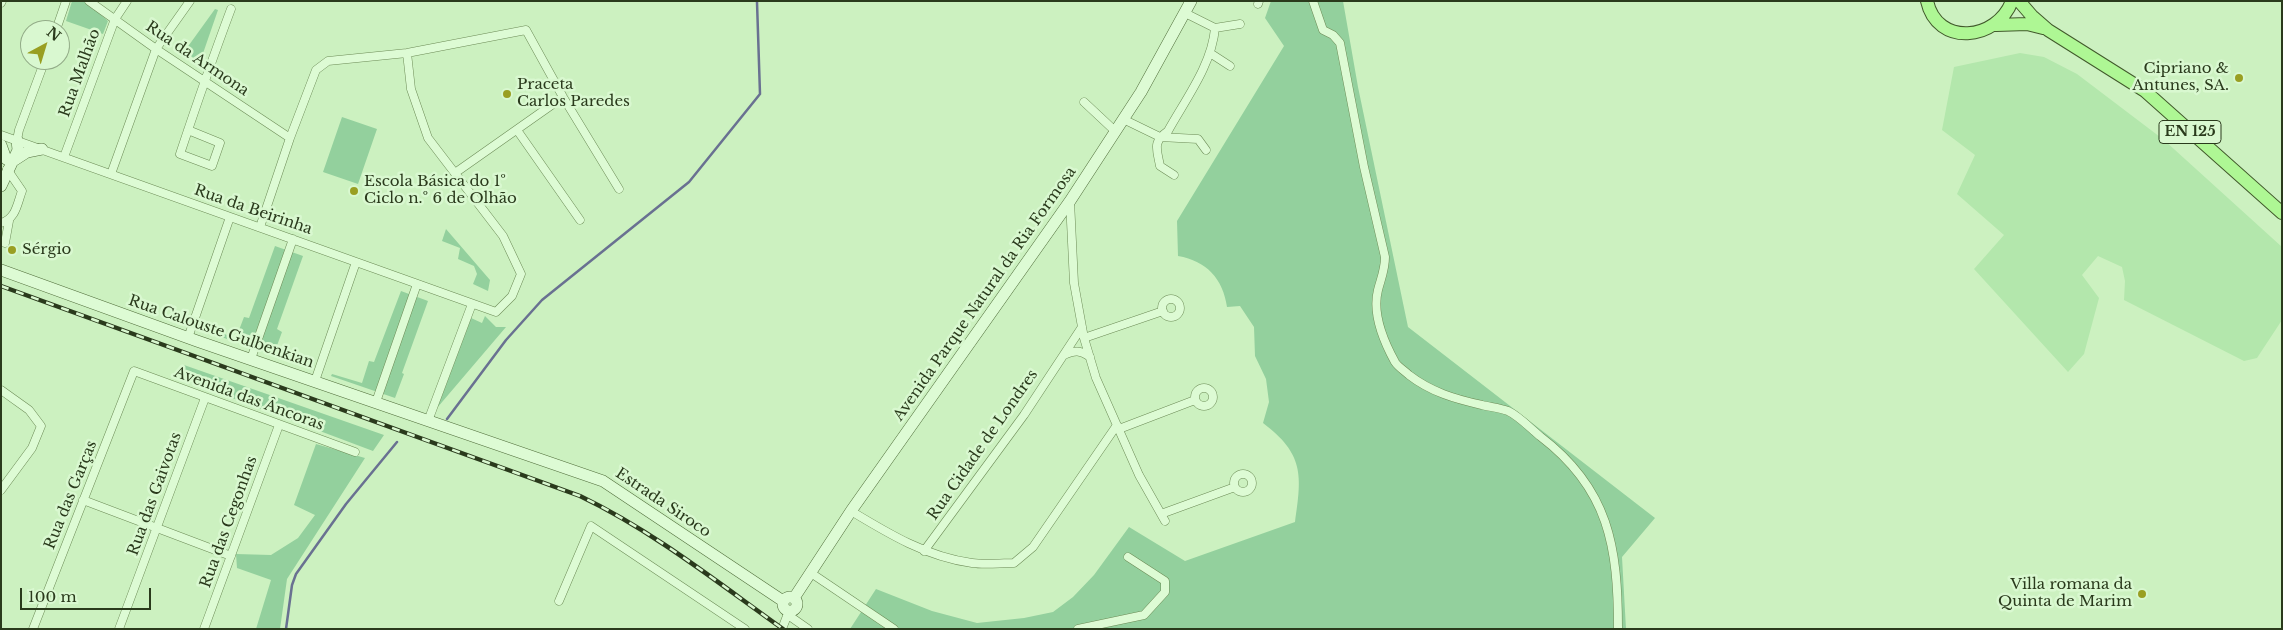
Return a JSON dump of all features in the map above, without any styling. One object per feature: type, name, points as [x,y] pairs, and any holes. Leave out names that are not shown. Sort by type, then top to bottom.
[{"type":"main road","points":[[1927,1],[1934,17],[1944,26],[1957,32],[1970,34],[1984,31],[1996,25],[2005,17],[2012,1]]},
{"type":"main road","name":"EN 125","points":[[2020,1],[2032,16],[2048,30],[2144,92],[2282,213]]},
{"type":"main road","name":"EN 125","points":[[1996,25],[2027,24],[2048,30]]},
{"type":"street","points":[[59,20],[66,1]]},
{"type":"street","name":"Rua da Armona","points":[[90,1],[156,49],[290,138]]},
{"type":"street","name":"Rua Malhão","points":[[64,157],[115,19],[127,1]]},
{"type":"street","points":[[111,174],[156,49],[190,1]]},
{"type":"street","name":"Avenida Parque Natural da Ria Formosa","points":[[789,599],[811,573],[851,511],[1070,201],[1123,119],[1192,1]]},
{"type":"street","points":[[1313,1],[1323,30],[1340,43],[1345,62],[1364,167],[1385,257],[1385,269],[1377,291],[1377,311],[1383,337],[1393,358],[1396,364],[1425,387],[1456,400],[1508,411],[1560,451],[1591,488],[1604,515],[1613,551],[1618,593],[1618,629]]},
{"type":"street","points":[[188,130],[220,144],[212,166],[180,154],[188,130],[205,81],[231,9]]},
{"type":"street","points":[[1185,13],[1215,28],[1240,24]]},
{"type":"street","points":[[1174,175],[1160,166],[1156,143],[1168,131],[1210,53],[1215,28]]},
{"type":"street","points":[[260,227],[290,138],[316,70],[328,61],[407,53],[526,30],[563,97],[619,189]]},
{"type":"street","points":[[407,53],[411,89],[428,138],[456,173],[563,97]]},
{"type":"street","points":[[1210,53],[1230,66]]},
{"type":"street","points":[[1,186],[9,163],[18,150],[19,130],[40,70]]},
{"type":"street","points":[[1084,102],[1115,131]]},
{"type":"street","points":[[1123,119],[1160,137],[1198,138],[1206,150]]},
{"type":"street","points":[[517,130],[580,220]]},
{"type":"street","name":"Rua da Beirinha","points":[[1,134],[496,312],[512,296],[521,274],[503,236],[456,173]]},
{"type":"street","points":[[1,145],[22,191],[15,213],[5,222],[6,242]]},
{"type":"street","points":[[9,163],[27,152],[42,149]]},
{"type":"street","points":[[1070,201],[1074,283],[1084,338],[1096,378],[1139,475],[1163,518],[1235,487]]},
{"type":"street","points":[[188,338],[230,217]]},
{"type":"street","points":[[251,359],[293,239]]},
{"type":"street","points":[[315,381],[356,262]]},
{"type":"street","name":"Rua Calouste Gulbenkian","points":[[1,270],[188,338],[430,422]]},
{"type":"street","points":[[376,402],[417,284]]},
{"type":"street","points":[[430,422],[472,304]]},
{"type":"street","points":[[1084,338],[1163,311]]},
{"type":"street","name":"Rua Cidade de Londres","points":[[924,551],[1024,415],[1082,327]]},
{"type":"street","points":[[1064,355],[1074,351],[1081,351],[1090,357]]},
{"type":"street","name":"Avenida das Âncoras","points":[[134,371],[355,452]]},
{"type":"street","name":"Rua das Garças","points":[[35,628],[134,371]]},
{"type":"street","points":[[1,390],[29,410],[41,426],[32,448],[1,490]]},
{"type":"street","name":"Rua das Gaivotas","points":[[119,629],[206,398]]},
{"type":"street","points":[[851,511],[888,534],[924,551],[972,563],[1014,563],[1033,547],[1118,427],[1195,400]]},
{"type":"street","name":"Estrada Siroco","points":[[430,422],[603,481],[789,599]]},
{"type":"street","name":"Rua das Cegonhas","points":[[204,629],[279,425]]},
{"type":"street","points":[[83,500],[231,556]]},
{"type":"street","points":[[558,601],[591,526],[745,629]]},
{"type":"street","points":[[1078,629],[1144,616],[1165,592],[1165,581],[1128,557]]},
{"type":"street","points":[[811,573],[894,629]]},
{"type":"street","points":[[789,599],[782,606],[808,629]]},
{"type":"street","points":[[782,629],[789,613]]},
{"type":"green space","points":[[72,1],[85,1],[108,21],[103,34],[66,20]]},
{"type":"green space","points":[[1271,1],[1343,1],[1358,87],[1408,327],[1655,518],[1622,557],[1626,629],[850,629],[876,589],[932,611],[977,623],[1024,618],[1053,612],[1073,597],[1094,575],[1129,527],[1185,561],[1295,522],[1299,491],[1297,466],[1286,445],[1263,423],[1269,402],[1266,379],[1255,356],[1254,327],[1240,306],[1227,307],[1222,288],[1212,273],[1197,262],[1178,256],[1177,221],[1284,46],[1265,18]]},
{"type":"green space","points":[[215,9],[218,10],[200,62],[184,52]]},
{"type":"green space","points":[[2020,53],[2044,57],[2077,74],[2164,140],[2282,247],[2282,320],[2257,358],[2244,361],[2124,300],[2125,281],[2122,267],[2098,256],[2082,275],[2099,298],[2084,354],[2068,372],[1974,269],[2004,235],[1957,194],[1975,155],[1942,130],[1954,67]]},
{"type":"green space","points":[[342,117],[377,129],[358,184],[323,172]]},
{"type":"green space","points":[[446,229],[490,280],[488,291],[473,284],[477,274],[474,266],[458,259],[460,248],[442,241]]},
{"type":"green space","points":[[275,246],[303,256],[277,329],[282,332],[275,351],[305,363],[304,367],[205,331],[206,328],[236,338],[244,317],[249,318]]},
{"type":"green space","points":[[401,291],[428,301],[395,398],[331,376],[332,374],[362,383],[369,361],[374,362]]},
{"type":"green space","points":[[485,316],[496,327],[506,327],[437,408],[471,318],[482,323]]},
{"type":"green space","points":[[184,365],[384,435],[373,451],[179,378]]},
{"type":"green space","points":[[316,444],[365,458],[287,579],[280,629],[256,629],[271,580],[237,568],[236,554],[271,555],[298,538],[315,515],[294,505]]},
{"type":"waterway","points":[[447,419],[506,340],[542,300],[689,182],[760,94],[757,2]]},
{"type":"waterway","points":[[286,629],[292,585],[296,574],[346,504],[397,442]]},
{"type":"railway","points":[[1,286],[580,496],[659,541],[783,629]]},
{"type":"place","name":"Cipriano & Antunes, SA.","points":[[2239,78]]},
{"type":"place","name":"Praceta Carlos Paredes","points":[[507,94]]},
{"type":"place","name":"Escola Básica do 1º Ciclo n.º 6 de Olhão","points":[[354,191]]},
{"type":"place","name":"Sérgio","points":[[12,250]]},
{"type":"place","name":"Villa romana da Quinta de Marim","points":[[2142,594]]}]
